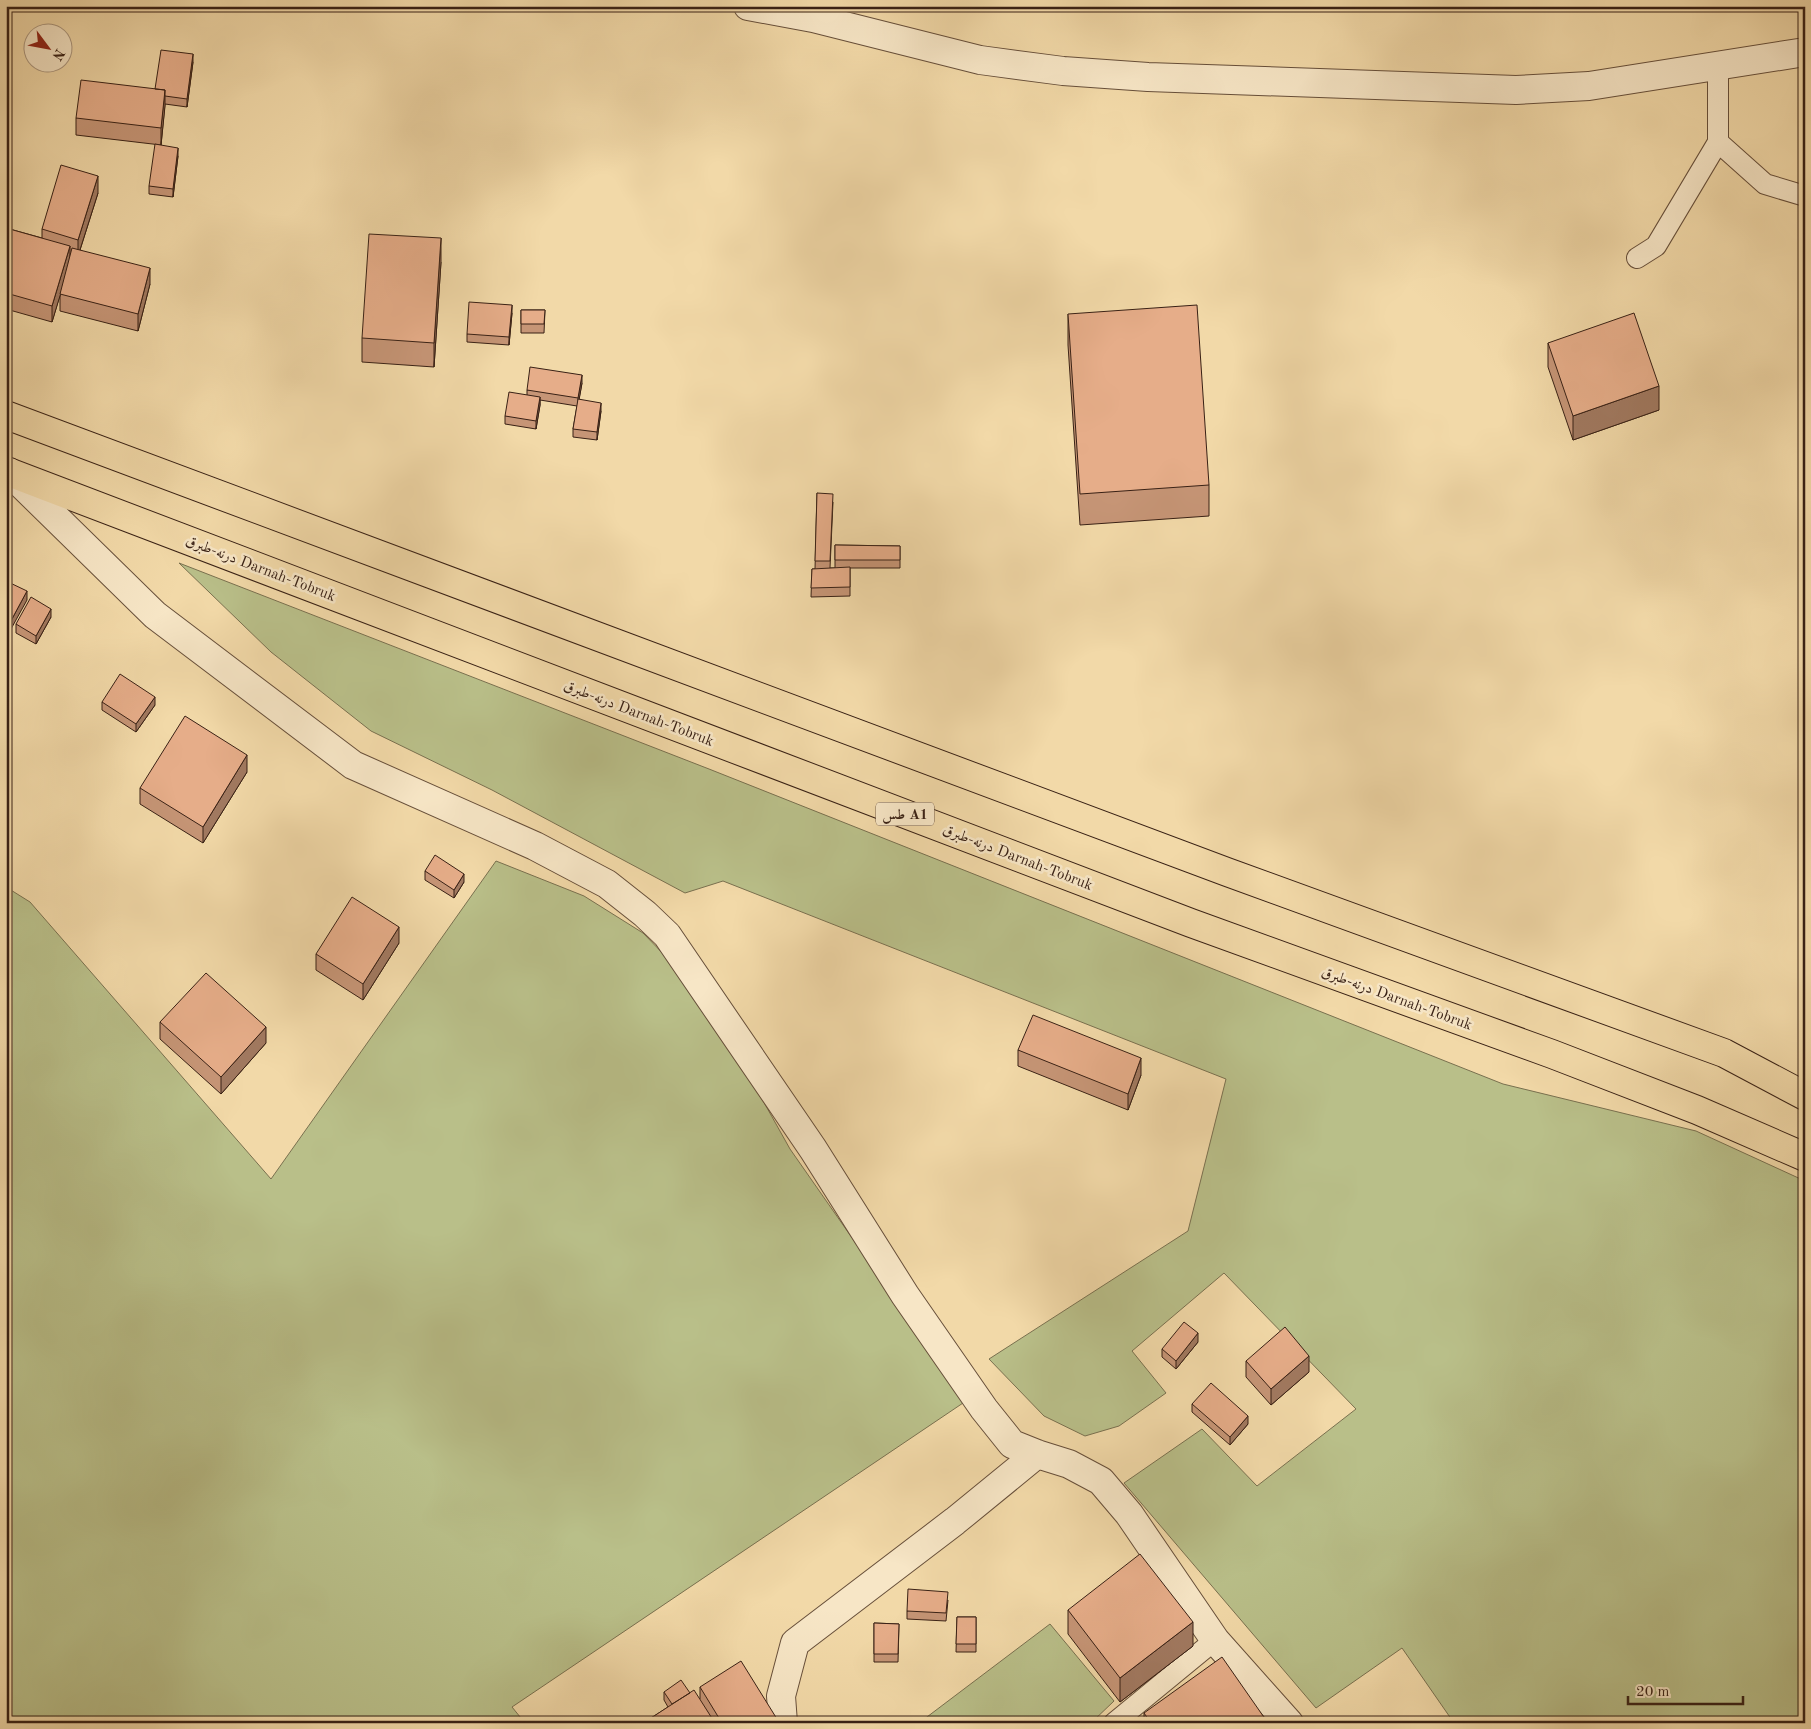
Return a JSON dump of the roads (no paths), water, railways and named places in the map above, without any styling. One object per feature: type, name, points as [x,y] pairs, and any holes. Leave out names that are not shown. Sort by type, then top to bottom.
[{"type":"highway","points":[[6,415],[1227,872],[1715,1050],[1805,1096]]},
{"type":"highway","name":"درنه-طبرق Darnah-Tobruk","points":[[8,471],[1191,923],[1561,1058],[1697,1110],[1805,1157]]},
{"type":"street","points":[[748,6],[813,18],[980,60],[1063,71],[1148,77],[1516,90],[1589,86],[1805,52]]},
{"type":"street","points":[[8,471],[155,615],[353,765],[535,846],[607,884],[667,935],[813,1149],[906,1295],[984,1409],[1012,1444],[1069,1464],[1101,1482],[1129,1514],[1216,1640],[1289,1723]]},
{"type":"street","points":[[783,1723],[781,1696],[795,1643],[955,1521],[1037,1454]]},
{"type":"lane","points":[[1637,258],[1656,246],[1718,142],[1718,65]]},
{"type":"lane","points":[[1718,142],[1765,184],[1805,196]]},
{"type":"lane","points":[[1114,1723],[1216,1640]]}]
